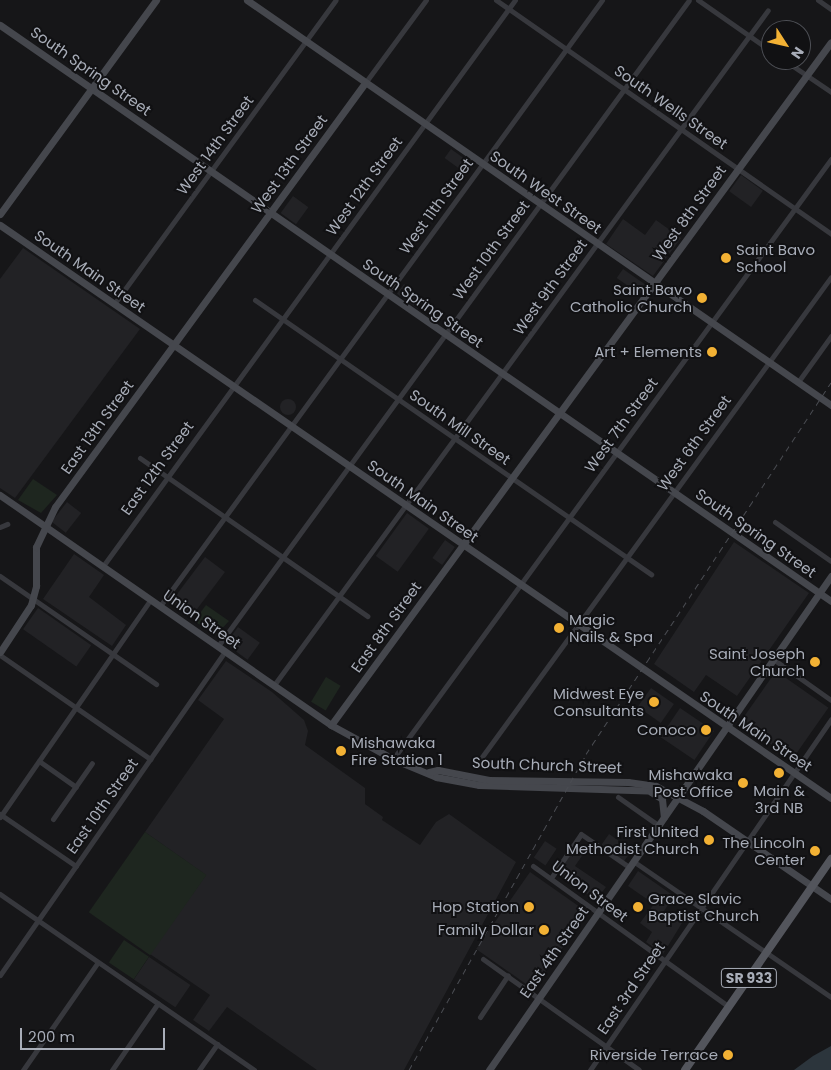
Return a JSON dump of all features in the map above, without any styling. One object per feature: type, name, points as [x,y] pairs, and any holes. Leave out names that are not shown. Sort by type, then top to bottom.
[{"type":"main road","name":"SR 933","points":[[685,1070],[831,859]]},
{"type":"street","points":[[0,214],[156,0]]},
{"type":"street","name":"South West Street","points":[[247,0],[831,405]]},
{"type":"street","name":"West 14th Street","points":[[114,304],[336,0]]},
{"type":"street","name":"West 13th Street","points":[[174,345],[426,0]]},
{"type":"street","name":"South Wells Street","points":[[496,0],[831,234]]},
{"type":"street","name":"West 12th Street","points":[[233,387],[515,0]]},
{"type":"street","name":"West 11th Street","points":[[160,606],[602,0]]},
{"type":"street","name":"West 10th Street","points":[[348,466],[689,0]]},
{"type":"street","points":[[698,0],[761,44]]},
{"type":"street","points":[[818,0],[831,9]]},
{"type":"street","name":"West 9th Street","points":[[274,685],[768,10]]},
{"type":"street","name":"South Spring Street","points":[[0,25],[831,602]]},
{"type":"street","name":"West 8th Street","points":[[462,546],[831,42]]},
{"type":"street","points":[[798,70],[831,92]]},
{"type":"street","name":"West 7th Street","points":[[393,759],[831,159]]},
{"type":"street","name":"South Main Street","points":[[0,225],[462,546],[831,798]]},
{"type":"street","name":"West 6th Street","points":[[476,765],[831,276]]},
{"type":"street","name":"South Mill Street","points":[[254,300],[651,574]]},
{"type":"street","points":[[798,382],[831,336]]},
{"type":"street","name":"East 13th Street","points":[[44,526],[174,345]]},
{"type":"street","name":"East 12th Street","points":[[102,566],[233,387]]},
{"type":"street","points":[[140,458],[367,616]]},
{"type":"street","points":[[218,646],[348,466]]},
{"type":"street","name":"Union Street","points":[[0,496],[331,725],[393,759]]},
{"type":"street","points":[[775,522],[831,561]]},
{"type":"street","points":[[0,527],[7,524]]},
{"type":"street","points":[[44,526],[34,554],[34,599],[0,654],[150,759]]},
{"type":"street","name":"East 8th Street","points":[[331,725],[462,546]]},
{"type":"street","points":[[0,576],[156,684]]},
{"type":"street","name":"East 4th Street","points":[[489,1070],[831,576]]},
{"type":"street","points":[[76,866],[1,815],[150,600]]},
{"type":"street","name":"East 10th Street","points":[[0,975],[225,651]]},
{"type":"street","points":[[773,659],[831,700]]},
{"type":"street","name":"East 3rd Street","points":[[590,1070],[831,719]]},
{"type":"street","name":"South Church Street","points":[[393,759],[429,772],[436,777],[489,786],[662,791],[678,797],[831,899]]},
{"type":"street","points":[[39,761],[76,787]]},
{"type":"street","points":[[54,819],[92,763]]},
{"type":"street","name":"South Church Street","points":[[429,772],[438,770],[502,780],[641,782],[656,786],[662,791]]},
{"type":"street","points":[[649,790],[662,800],[664,817]]},
{"type":"street","points":[[618,797],[658,825]]},
{"type":"street","points":[[551,878],[581,834],[700,908],[831,997]]},
{"type":"street","name":"Union Street","points":[[533,866],[729,1007]]},
{"type":"street","points":[[0,894],[254,1070]]},
{"type":"street","points":[[483,959],[639,1070]]},
{"type":"street","points":[[23,1070],[98,962]]},
{"type":"street","points":[[480,1017],[508,975]]},
{"type":"street","points":[[112,1070],[158,1003]]},
{"type":"street","points":[[199,1070],[217,1044]]},
{"type":"shaded area","points":[[451,149],[473,165],[466,174],[445,158]]},
{"type":"shaded area","points":[[741,175],[763,191],[751,207],[729,191]]},
{"type":"shaded area","points":[[293,196],[308,207],[296,224],[281,213]]},
{"type":"shaded area","points":[[623,219],[645,235],[656,220],[681,238],[653,276],[606,244]]},
{"type":"shaded area","points":[[23,248],[140,329],[15,498],[0,488],[0,279]]},
{"type":"shaded area","points":[[623,269],[646,285],[640,294],[617,278]]},
{"type":"shaded area","points":[[404,284],[425,299],[418,309],[397,294]]},
{"type":"shaded area","points":[[285,399],[291,399],[296,404],[294,413],[285,415],[280,410],[280,404]]},
{"type":"shaded area","points":[[33,479],[57,495],[41,513],[18,500]]},
{"type":"shaded area","points":[[67,502],[81,513],[66,533],[52,522]]},
{"type":"shaded area","points":[[407,513],[429,529],[398,572],[376,556]]},
{"type":"shaded area","points":[[445,540],[455,547],[442,565],[432,558]]},
{"type":"shaded area","points":[[734,542],[809,593],[737,696],[706,675],[694,692],[654,664]]},
{"type":"shaded area","points":[[74,554],[104,575],[89,597],[126,625],[112,646],[43,599]]},
{"type":"shaded area","points":[[205,557],[225,572],[191,618],[171,603]]},
{"type":"shaded area","points":[[206,605],[229,621],[216,635],[194,621]]},
{"type":"shaded area","points":[[38,608],[91,645],[76,667],[23,629]]},
{"type":"shaded area","points":[[238,627],[260,643],[247,660],[226,644]]},
{"type":"shaded area","points":[[226,661],[272,692],[304,720],[308,731],[305,745],[365,788],[365,804],[383,817],[382,820],[420,845],[436,822],[449,814],[516,862],[404,1070],[317,1070],[227,1007],[209,1031],[193,1020],[210,995],[150,954],[206,875],[145,832],[224,719],[198,700]]},
{"type":"shaded area","points":[[776,671],[828,708],[792,759],[740,723]]},
{"type":"shaded area","points":[[326,677],[341,686],[326,711],[311,702]]},
{"type":"shaded area","points":[[651,688],[674,704],[661,723],[638,707]]},
{"type":"shaded area","points":[[680,708],[714,731],[694,760],[660,737]]},
{"type":"shaded area","points":[[145,832],[206,875],[150,955],[89,912]]},
{"type":"shaded area","points":[[609,834],[632,850],[624,862],[601,845]]},
{"type":"shaded area","points":[[545,841],[557,849],[545,865],[534,858]]},
{"type":"shaded area","points":[[575,847],[584,853],[575,866],[606,887],[596,900],[557,873]]},
{"type":"shaded area","points":[[638,871],[674,896],[664,911],[682,923],[663,954],[646,942],[652,932],[640,923],[654,904],[628,886]]},
{"type":"shaded area","points":[[530,872],[587,912],[533,989],[476,949]]},
{"type":"shaded area","points":[[124,940],[149,957],[134,979],[109,962]]},
{"type":"shaded area","points":[[149,957],[190,985],[175,1007],[134,979]]},
{"type":"shaded area","points":[[831,1046],[831,1070],[794,1070],[813,1056]]},
{"type":"railway","points":[[409,1070],[586,754],[831,382]]},
{"type":"place","name":"Saint Bavo School","points":[[726,258]]},
{"type":"place","name":"Saint Bavo Catholic Church","points":[[702,298]]},
{"type":"place","name":"Art + Elements","points":[[712,352]]},
{"type":"place","name":"Magic Nails & Spa","points":[[559,628]]},
{"type":"place","name":"Saint Joseph Church","points":[[815,662]]},
{"type":"place","name":"Midwest Eye Consultants","points":[[654,702]]},
{"type":"place","name":"Conoco","points":[[706,730]]},
{"type":"place","name":"Mishawaka Fire Station 1","points":[[341,751]]},
{"type":"place","name":"Main & 3rd NB","points":[[779,773]]},
{"type":"place","name":"Mishawaka Post Office","points":[[743,783]]},
{"type":"place","name":"First United Methodist Church","points":[[709,840]]},
{"type":"place","name":"The Lincoln Center","points":[[815,851]]},
{"type":"place","name":"Hop Station","points":[[529,907]]},
{"type":"place","name":"Grace Slavic Baptist Church","points":[[638,907]]},
{"type":"place","name":"Family Dollar","points":[[544,930]]},
{"type":"place","name":"Riverside Terrace","points":[[728,1055]]}]
